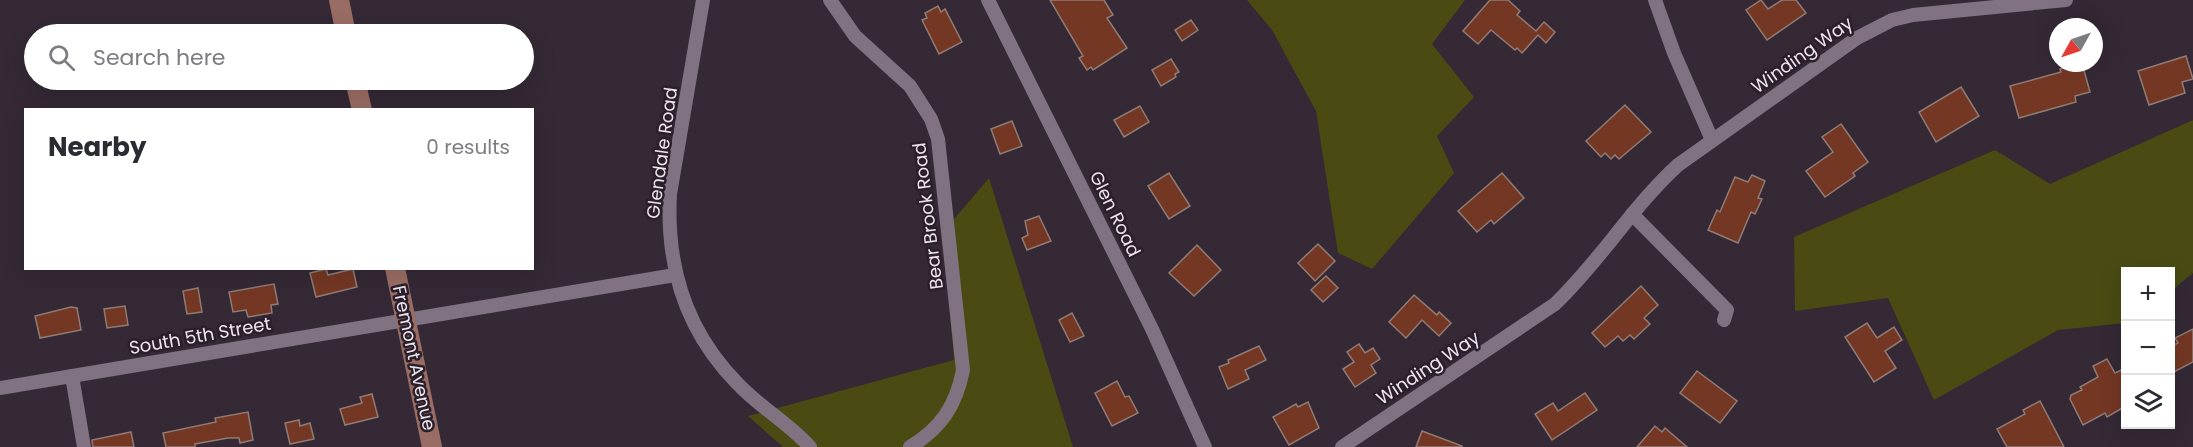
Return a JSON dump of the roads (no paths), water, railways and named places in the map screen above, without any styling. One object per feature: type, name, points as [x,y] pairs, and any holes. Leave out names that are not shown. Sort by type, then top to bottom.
[{"type":"street","points":[[339,0],[344,24]]},
{"type":"street","name":"Glendale Road","points":[[703,0],[670,194],[668,225],[675,275],[696,329],[713,356],[737,384],[810,447]]},
{"type":"street","name":"Bear Brook Road","points":[[830,0],[855,36],[910,86],[922,102],[938,139],[963,370],[959,390],[951,409],[927,436],[910,447]]},
{"type":"street","name":"Glen Road","points":[[988,0],[1152,329],[1205,447]]},
{"type":"street","points":[[1654,0],[1674,53],[1712,140]]},
{"type":"street","name":"Winding Way","points":[[1342,447],[1555,304],[1584,277],[1655,186],[1712,140],[1869,31],[1913,15],[1981,4],[2066,0]]},
{"type":"street","points":[[357,90],[362,108]]},
{"type":"street","points":[[1632,214],[1727,310],[1724,320]]},
{"type":"street","name":"Fremont Avenue","points":[[395,270],[432,447]]},
{"type":"street","name":"South 5th Street","points":[[0,388],[675,275]]},
{"type":"street","points":[[72,376],[84,447]]}]
